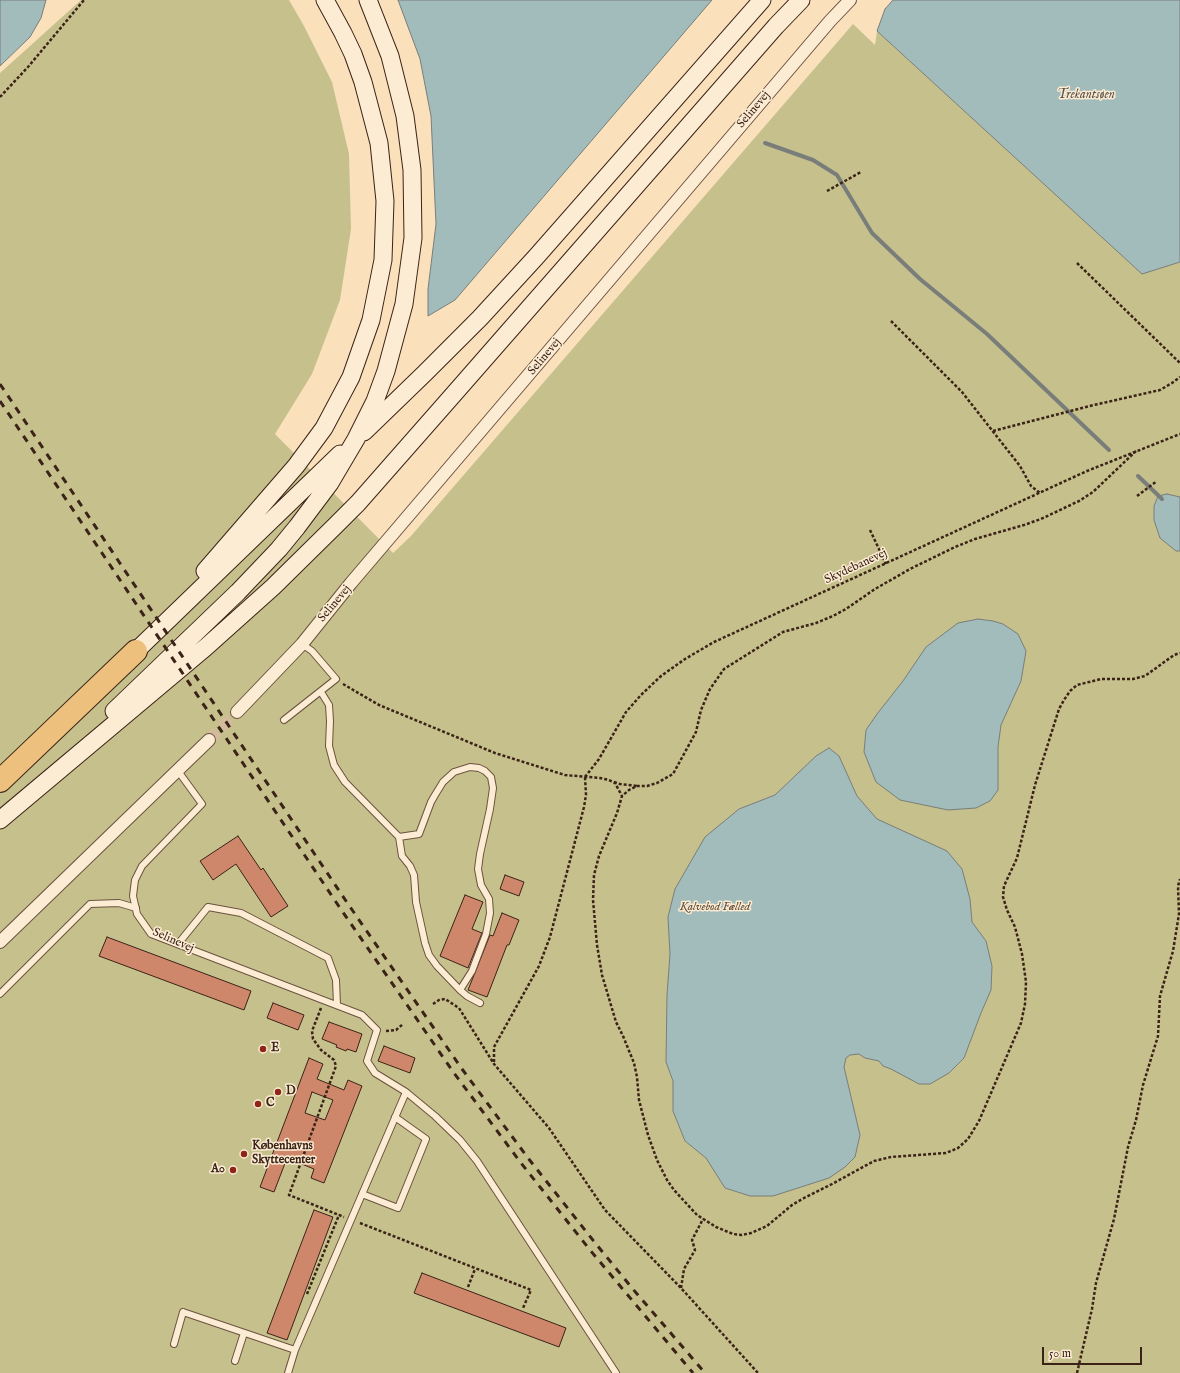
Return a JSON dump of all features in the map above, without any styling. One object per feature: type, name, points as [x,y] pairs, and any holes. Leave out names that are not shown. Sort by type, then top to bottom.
[{"type":"highway","points":[[0,781],[136,651]]},
{"type":"street","points":[[136,651],[296,466],[324,428],[351,377],[370,320],[383,260],[385,201],[379,143],[364,82],[343,32],[325,0]]},
{"type":"street","points":[[0,820],[216,613],[269,560],[314,506],[330,483],[356,439],[375,401],[386,371],[404,304],[413,238],[412,170],[405,116],[390,56],[368,0]]},
{"type":"street","points":[[136,651],[425,373],[490,307],[536,257],[762,0]]},
{"type":"street","points":[[0,820],[217,637],[273,587],[358,503],[776,26],[801,0]]},
{"type":"street","name":"Selinevej","points":[[237,712],[302,644],[351,583],[830,21],[850,0]]},
{"type":"street","points":[[0,942],[209,740]]},
{"type":"lane","points":[[284,720],[336,679],[312,651],[302,644]]},
{"type":"lane","points":[[320,692],[329,705],[328,746],[334,765],[345,782],[399,837],[402,856],[410,866],[414,875],[416,902],[429,955],[437,966],[460,990],[467,996],[480,1002]]},
{"type":"lane","points":[[399,837],[419,834],[435,795],[443,782],[454,772],[470,767],[479,768],[491,777],[493,788],[478,869],[481,886],[489,899],[490,913],[486,934],[472,971],[460,990]]},
{"type":"lane","name":"Selinevej","points":[[178,771],[202,804],[142,866],[135,880],[133,896],[137,914],[151,934],[362,1015],[377,1030]]},
{"type":"lane","points":[[0,994],[90,904],[119,903],[136,908]]},
{"type":"lane","points":[[178,944],[208,907],[241,913],[328,958],[336,980],[337,1005]]},
{"type":"lane","points":[[377,1030],[367,1061],[375,1073],[406,1092],[435,1116],[460,1140],[477,1161],[616,1373]]},
{"type":"lane","points":[[288,1373],[295,1350],[406,1092]]},
{"type":"lane","points":[[362,1194],[398,1208],[426,1139],[395,1117]]},
{"type":"lane","points":[[174,1344],[184,1312],[295,1350]]},
{"type":"lane","points":[[235,1361],[244,1333]]},
{"type":"path","points":[[0,97],[28,67],[84,0]]},
{"type":"path","points":[[827,191],[861,172]]},
{"type":"path","points":[[1077,263],[1180,363]]},
{"type":"path","points":[[892,321],[962,392],[1020,466],[1031,486],[1040,493]]},
{"type":"path","points":[[993,432],[1050,416],[1160,390],[1180,377]]},
{"type":"path","name":"Skydebanevej","points":[[585,777],[599,759],[626,712],[641,695],[661,676],[685,659],[714,642],[1087,471],[1180,434]]},
{"type":"path","points":[[336,679],[379,705],[495,753],[565,775],[600,778],[620,784],[637,786],[658,784],[672,774],[696,732],[701,710],[710,689],[724,669],[783,632],[816,623],[832,616],[887,582],[955,547],[975,539],[1041,519],[1079,501],[1093,492],[1136,451]]},
{"type":"path","points":[[1137,496],[1156,481]]},
{"type":"path","points":[[870,530],[886,564]]},
{"type":"path","points":[[637,786],[622,796],[617,813],[599,856],[594,875],[593,900],[597,945],[602,975],[616,1022],[634,1063],[641,1107],[648,1135],[657,1160],[667,1180],[682,1200],[703,1219],[716,1227],[733,1234],[742,1235],[751,1233],[767,1226],[792,1205],[874,1161],[891,1157],[946,1153],[958,1148],[968,1139],[979,1121],[1021,1023],[1025,1004],[1026,982],[1022,954],[1015,927],[1003,897],[1004,886],[1016,858],[1040,767],[1060,709],[1067,696],[1077,685],[1101,678],[1133,679],[1145,676],[1180,652]]},
{"type":"path","points":[[494,1064],[494,1047],[539,966],[550,936],[584,807],[586,795],[585,777]]},
{"type":"path","points":[[609,780],[615,783],[622,796]]},
{"type":"path","points":[[1077,1373],[1096,1283],[1114,1219],[1128,1147],[1136,1120],[1143,1085],[1158,1036],[1160,996],[1173,951],[1179,914],[1178,886],[1180,879]]},
{"type":"path","points":[[433,1004],[439,1000],[445,999],[458,1008],[494,1064],[549,1128],[605,1210],[681,1288],[758,1373]]},
{"type":"path","points":[[377,1030],[396,1030],[403,1024]]},
{"type":"path","points":[[305,1299],[338,1215]]},
{"type":"path","points":[[681,1288],[684,1269],[695,1250],[692,1240],[703,1219]]},
{"type":"path","points":[[468,1287],[475,1269]]},
{"type":"green space","name":"Kalvebod Fælled","points":[[81,0],[289,0],[304,26],[332,82],[349,154],[351,229],[340,300],[312,374],[275,434],[393,553],[411,536],[853,24],[875,45],[877,31],[1142,273],[1180,262],[1180,1373],[0,1373],[0,73]]},
{"type":"water","points":[[0,0],[46,0],[41,18],[30,37],[0,66]]},
{"type":"water","points":[[398,0],[712,0],[455,300],[428,316],[428,289],[436,224],[431,116],[420,59]]},
{"type":"water","name":"Trekantsøen","points":[[893,0],[1180,0],[1180,262],[1142,274],[877,31],[885,9]]},
{"type":"water","points":[[1167,494],[1180,497],[1180,551],[1176,551],[1160,538],[1154,520],[1154,506],[1158,496]]},
{"type":"water","points":[[978,619],[1003,624],[1018,634],[1026,651],[1021,681],[1001,725],[998,747],[998,790],[990,801],[976,808],[948,810],[900,800],[876,782],[864,752],[866,730],[903,681],[926,647],[958,623]]},
{"type":"water","points":[[829,748],[839,756],[857,796],[877,819],[947,851],[962,869],[970,899],[972,922],[986,941],[992,966],[991,990],[964,1058],[949,1073],[930,1084],[919,1084],[883,1066],[879,1061],[865,1058],[859,1054],[850,1055],[846,1058],[844,1067],[860,1135],[855,1157],[845,1167],[829,1178],[773,1196],[750,1196],[725,1188],[706,1158],[685,1141],[673,1111],[673,1081],[666,1062],[667,995],[670,954],[668,917],[675,889],[705,837],[739,809],[775,795],[816,756]]},
{"type":"building","points":[[238,836],[261,870],[263,868],[288,906],[271,917],[236,864],[213,880],[200,861]]},
{"type":"building","points":[[505,875],[524,882],[519,896],[500,889]]},
{"type":"building","points":[[465,895],[483,902],[472,929],[482,933],[468,968],[440,956]]},
{"type":"building","points":[[502,913],[519,920],[509,945],[507,945],[487,997],[468,990],[490,935],[493,936]]},
{"type":"building","points":[[107,937],[251,991],[244,1010],[99,956]]},
{"type":"building","points":[[273,1003],[304,1015],[298,1030],[267,1018]]},
{"type":"building","points":[[329,1022],[362,1034],[356,1052],[347,1049],[346,1051],[336,1047],[337,1045],[322,1039]]},
{"type":"building","points":[[384,1046],[415,1058],[410,1073],[378,1061]]},
{"type":"building","points":[[309,1058],[323,1064],[317,1079],[344,1090],[348,1080],[362,1086],[324,1183],[311,1178],[314,1169],[287,1158],[274,1192],[260,1187]],"holes":[[[312,1092],[333,1100],[325,1120],[305,1113]]]},
{"type":"building","points":[[314,1210],[333,1217],[287,1340],[267,1333]]},
{"type":"building","points":[[422,1273],[566,1328],[559,1347],[414,1293]]},
{"type":"waterway","points":[[765,143],[813,160],[837,175],[872,233],[920,279],[987,334],[1109,450]]},
{"type":"waterway","points":[[1138,476],[1162,499]]},
{"type":"tunnel","points":[[209,740],[237,712]]},
{"type":"railway","points":[[0,384],[346,901],[462,1069],[528,1158],[596,1244],[705,1373]]},
{"type":"railway","points":[[0,401],[338,905],[454,1073],[521,1163],[590,1250],[693,1373]]},
{"type":"place","name":"E","points":[[263,1049]]},
{"type":"place","name":"D","points":[[278,1092]]},
{"type":"place","name":"C","points":[[258,1104]]},
{"type":"place","name":"Københavns Skyttecenter","points":[[244,1154]]},
{"type":"place","name":"A0","points":[[233,1170]]}]
